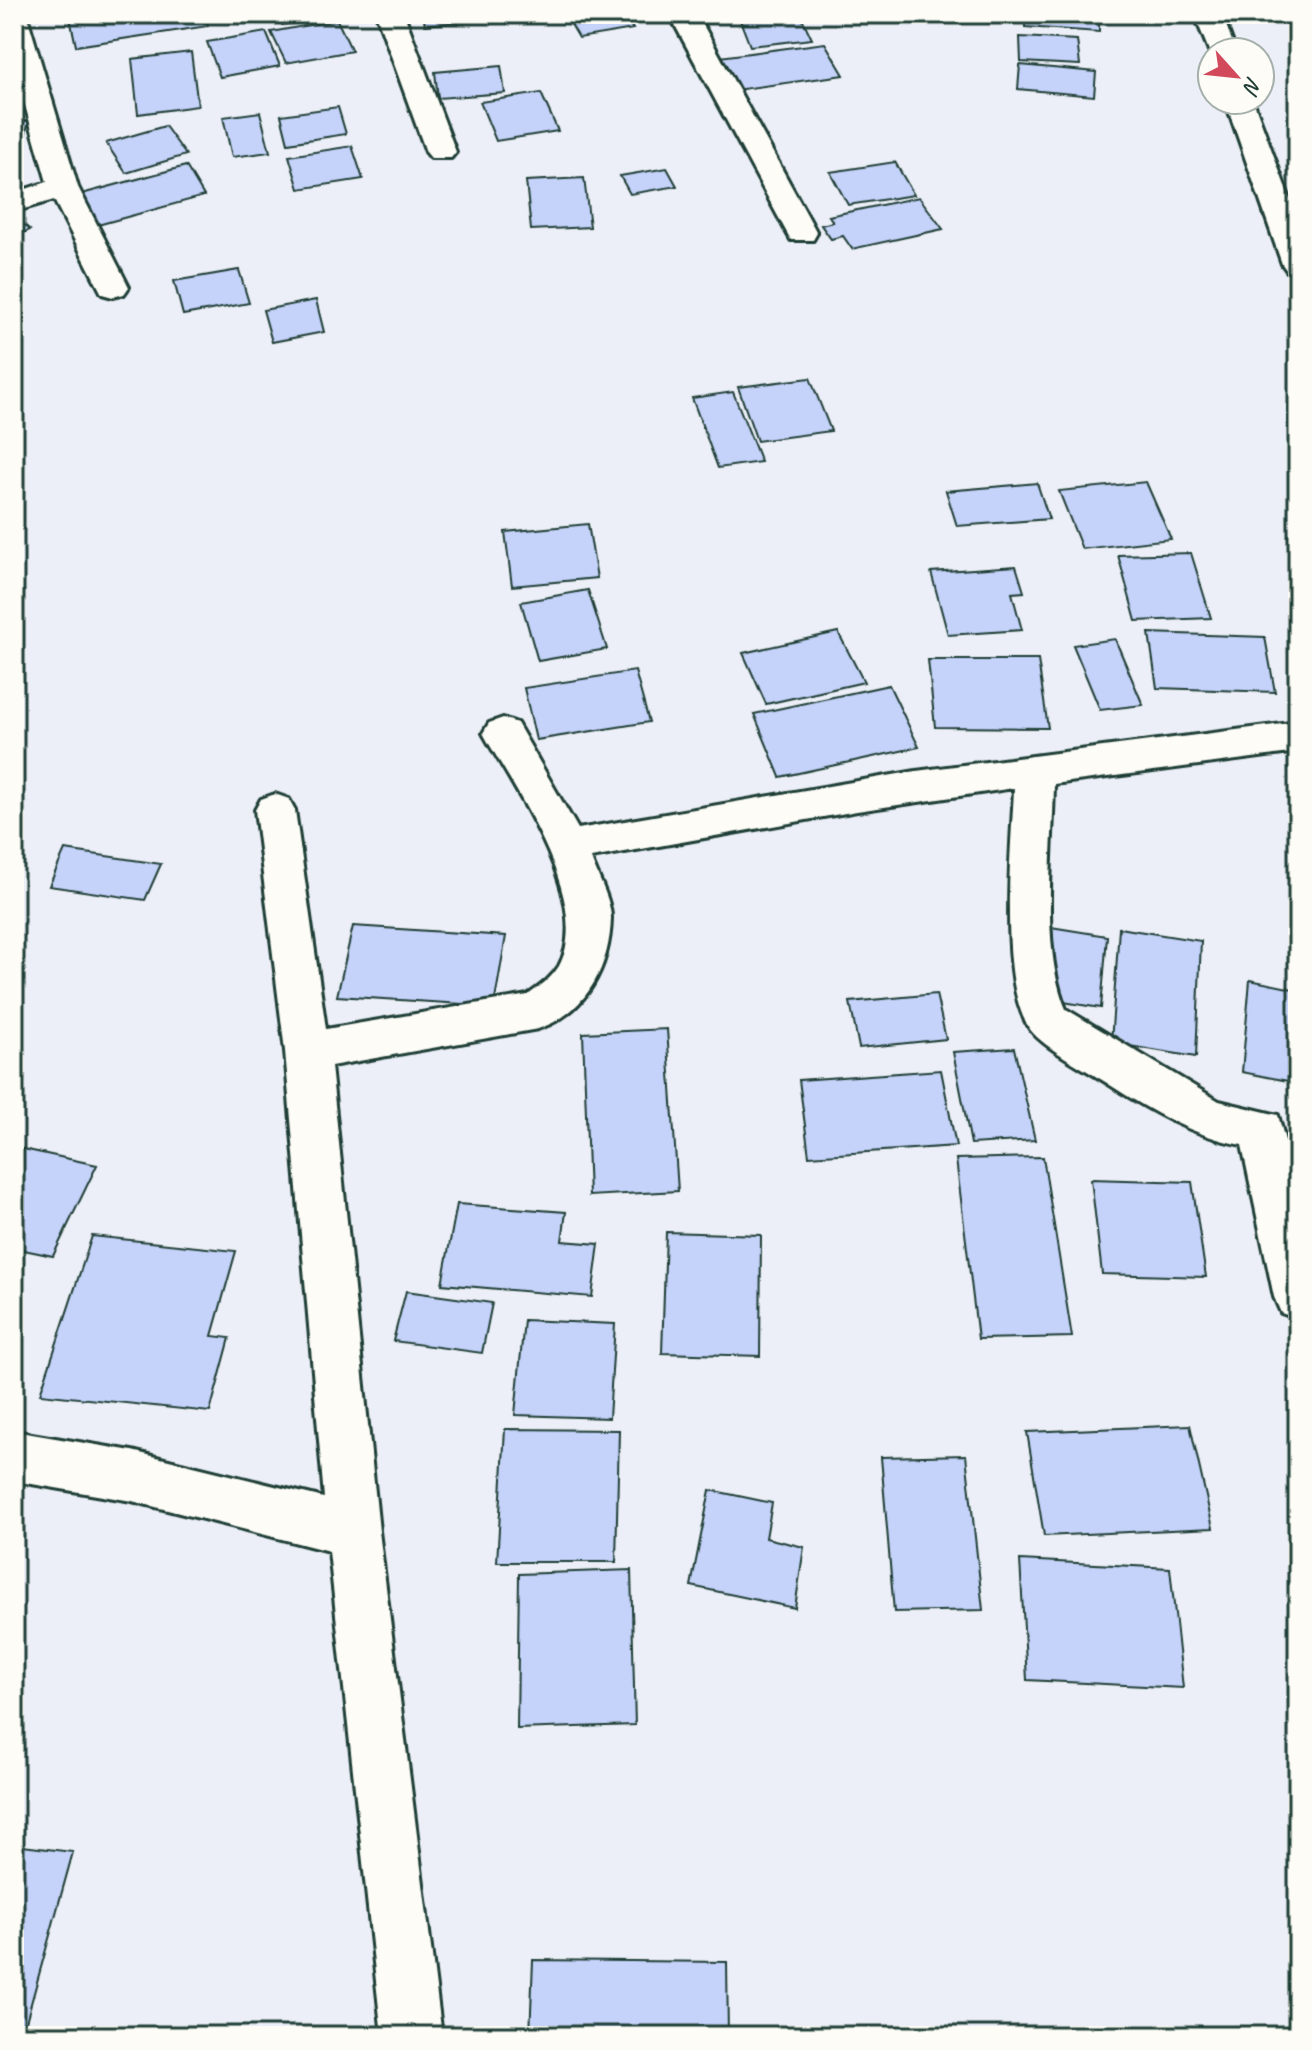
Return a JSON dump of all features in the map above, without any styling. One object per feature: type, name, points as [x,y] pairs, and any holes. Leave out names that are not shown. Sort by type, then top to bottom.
[{"type":"street","points":[[390,14],[441,152]]},
{"type":"street","points":[[683,14],[802,233]]},
{"type":"street","points":[[1208,14],[1216,36]]},
{"type":"street","points":[[14,17],[63,187],[113,287]]},
{"type":"street","points":[[1245,116],[1298,264]]},
{"type":"street","points":[[14,203],[63,187]]},
{"type":"street","points":[[307,1051],[538,1011],[566,991],[582,966],[590,915],[567,847],[503,733]]},
{"type":"street","points":[[567,847],[799,803],[1034,770],[1188,756],[1298,737]]},
{"type":"street","points":[[1034,770],[1031,913],[1034,984],[1049,1021],[1132,1075],[1210,1119],[1280,1133],[1298,1297]]},
{"type":"street","points":[[275,810],[307,1051],[353,1531],[412,2036]]},
{"type":"street","points":[[14,1456],[132,1476],[353,1531]]},
{"type":"building","points":[[101,14],[205,14],[208,26],[76,46],[70,18]]},
{"type":"building","points":[[279,14],[345,14],[346,16],[282,25]]},
{"type":"building","points":[[423,14],[522,14],[522,17],[425,25]]},
{"type":"building","points":[[565,14],[624,14],[633,29],[579,38]]},
{"type":"building","points":[[800,14],[812,39],[750,46],[740,20]]},
{"type":"building","points":[[1025,14],[1099,14],[1099,32],[1025,27]]},
{"type":"building","points":[[337,20],[352,51],[286,63],[271,32]]},
{"type":"building","points":[[266,32],[280,66],[220,77],[207,42]]},
{"type":"building","points":[[1020,37],[1077,40],[1080,65],[1021,62]]},
{"type":"building","points":[[825,43],[844,75],[728,91],[712,58]]},
{"type":"building","points":[[191,52],[198,106],[138,114],[132,59]]},
{"type":"building","points":[[1020,65],[1096,72],[1094,96],[1018,89]]},
{"type":"building","points":[[501,66],[505,93],[438,98],[435,72]]},
{"type":"building","points":[[541,93],[558,131],[496,141],[480,102]]},
{"type":"building","points":[[338,107],[346,134],[288,143],[281,115]]},
{"type":"building","points":[[260,112],[270,152],[232,157],[223,117]]},
{"type":"building","points":[[14,121],[29,121],[20,153],[14,153]]},
{"type":"building","points":[[165,126],[186,155],[126,173],[106,143]]},
{"type":"building","points":[[352,146],[363,179],[299,189],[289,156]]},
{"type":"building","points":[[895,162],[914,195],[848,205],[830,172]]},
{"type":"building","points":[[186,166],[204,196],[94,226],[78,195]]},
{"type":"building","points":[[667,168],[677,186],[630,194],[620,176]]},
{"type":"building","points":[[584,178],[590,227],[531,230],[526,181]]},
{"type":"building","points":[[919,197],[943,229],[852,249],[843,236],[831,239],[821,225],[833,222],[829,216]]},
{"type":"building","points":[[14,215],[30,230],[14,237]]},
{"type":"building","points":[[239,270],[249,303],[183,315],[174,281]]},
{"type":"building","points":[[316,300],[324,332],[272,342],[263,310]]},
{"type":"building","points":[[810,378],[831,431],[757,441],[738,387]]},
{"type":"building","points":[[733,392],[761,462],[718,468],[692,398]]},
{"type":"building","points":[[1146,482],[1171,539],[1082,549],[1059,491]]},
{"type":"building","points":[[1037,483],[1049,519],[957,526],[946,491]]},
{"type":"building","points":[[588,524],[597,578],[512,586],[505,532]]},
{"type":"building","points":[[1191,553],[1211,618],[1136,621],[1118,555]]},
{"type":"building","points":[[1016,566],[1024,592],[1012,593],[1022,630],[948,635],[931,572]]},
{"type":"building","points":[[588,590],[607,649],[538,661],[521,602]]},
{"type":"building","points":[[838,632],[864,682],[766,704],[743,653]]},
{"type":"building","points":[[1149,633],[1265,637],[1275,692],[1157,688]]},
{"type":"building","points":[[1115,639],[1143,705],[1100,710],[1073,645]]},
{"type":"building","points":[[928,660],[1038,660],[1048,728],[935,727]]},
{"type":"building","points":[[635,671],[649,722],[536,740],[524,688]]},
{"type":"building","points":[[889,685],[919,747],[780,777],[754,714]]},
{"type":"building","points":[[65,850],[161,864],[145,900],[49,886]]},
{"type":"building","points":[[353,926],[506,936],[494,1006],[337,996]]},
{"type":"building","points":[[1051,927],[1107,936],[1101,1008],[1044,999]]},
{"type":"building","points":[[1119,928],[1201,941],[1196,1057],[1111,1043]]},
{"type":"building","points":[[1250,980],[1298,990],[1298,1083],[1242,1072]]},
{"type":"building","points":[[936,994],[946,1039],[859,1048],[850,1002]]},
{"type":"building","points":[[667,1029],[678,1191],[589,1196],[583,1033]]},
{"type":"building","points":[[1014,1048],[1035,1140],[971,1144],[953,1052]]},
{"type":"building","points":[[941,1070],[956,1146],[809,1156],[799,1080]]},
{"type":"building","points":[[14,1147],[97,1165],[53,1256],[14,1248]]},
{"type":"building","points":[[1043,1157],[1072,1337],[978,1339],[956,1159]]},
{"type":"building","points":[[1091,1179],[1192,1182],[1206,1277],[1102,1274]]},
{"type":"building","points":[[457,1204],[566,1212],[562,1241],[599,1244],[592,1297],[442,1284]]},
{"type":"building","points":[[666,1232],[761,1235],[760,1356],[662,1353]]},
{"type":"building","points":[[92,1236],[236,1251],[212,1336],[230,1338],[210,1412],[40,1394]]},
{"type":"building","points":[[406,1291],[492,1303],[482,1353],[393,1341]]},
{"type":"building","points":[[524,1320],[615,1324],[609,1418],[515,1415]]},
{"type":"building","points":[[1190,1425],[1213,1528],[1044,1536],[1027,1432]]},
{"type":"building","points":[[505,1429],[619,1430],[616,1562],[497,1562]]},
{"type":"building","points":[[966,1455],[983,1610],[894,1612],[881,1457]]},
{"type":"building","points":[[710,1490],[772,1503],[766,1538],[804,1547],[795,1608],[691,1586]]},
{"type":"building","points":[[1020,1560],[1170,1568],[1183,1688],[1027,1680]]},
{"type":"building","points":[[631,1570],[635,1725],[517,1729],[519,1574]]},
{"type":"building","points":[[14,1845],[73,1852],[22,2036],[14,2036]]},
{"type":"building","points":[[533,1960],[727,1962],[728,2036],[530,2036]]}]
